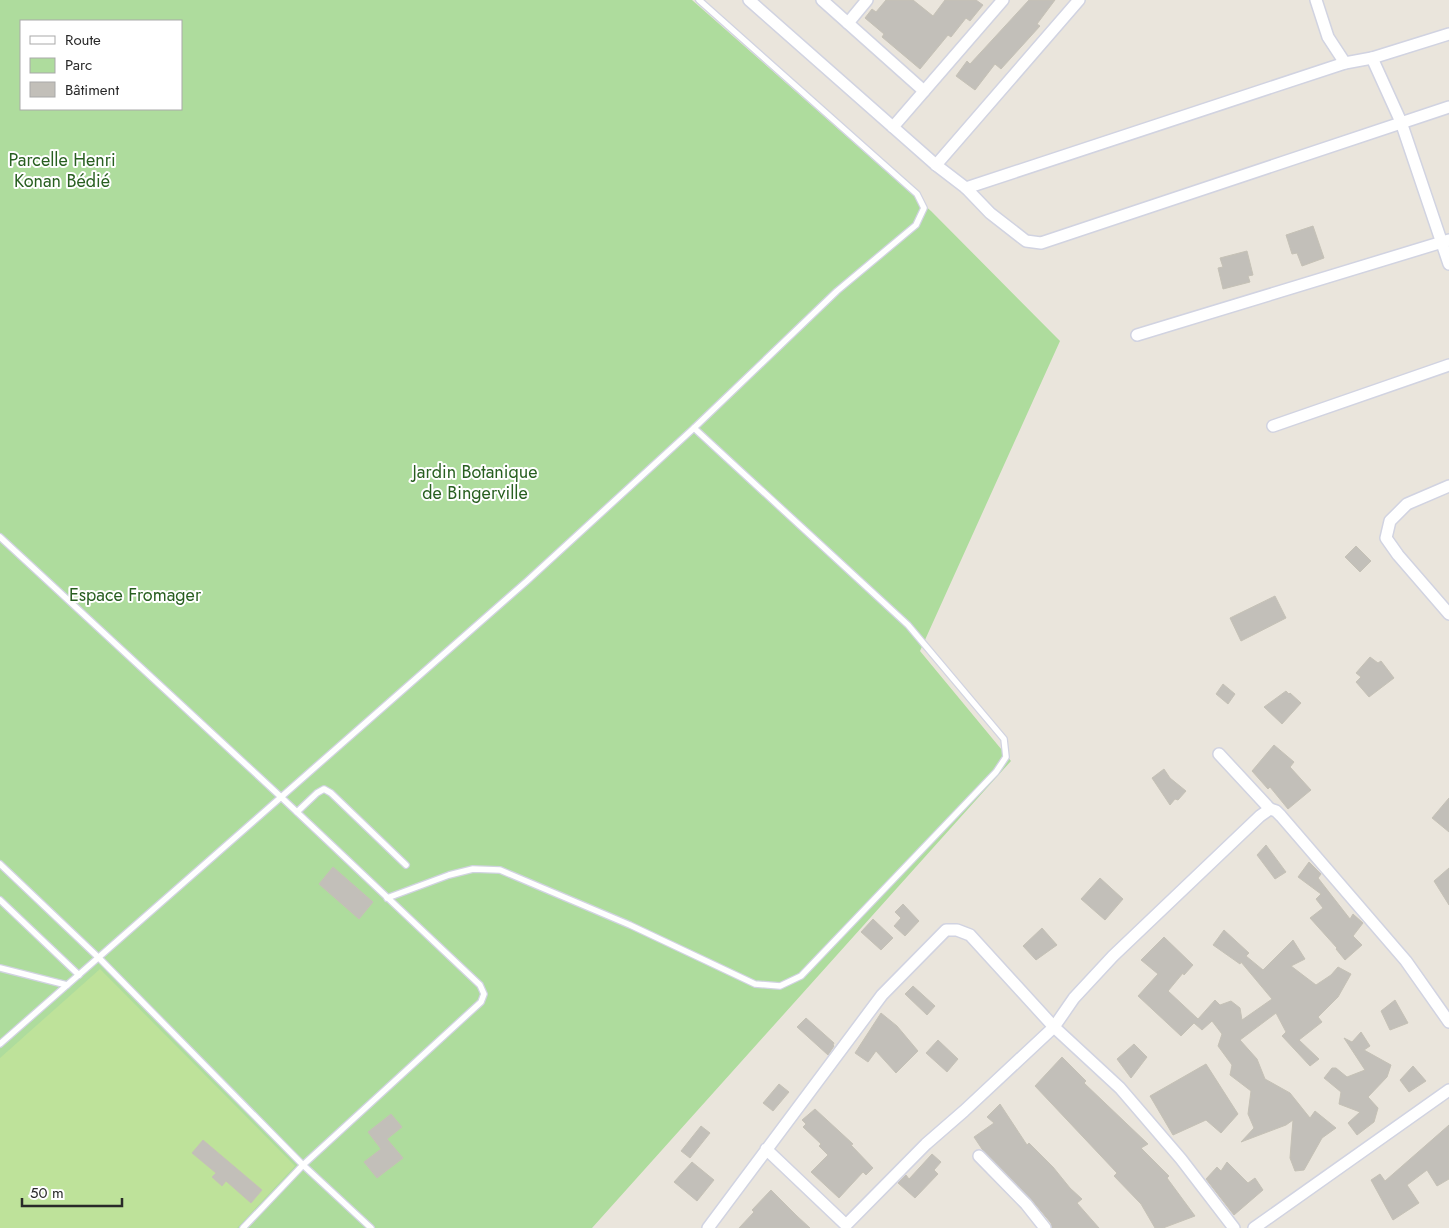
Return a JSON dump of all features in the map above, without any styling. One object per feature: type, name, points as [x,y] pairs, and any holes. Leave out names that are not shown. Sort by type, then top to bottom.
[{"type":"street","points":[[749,0],[936,165],[966,188],[990,213],[1026,241],[1041,243],[1449,106]]},
{"type":"street","points":[[822,0],[924,91]]},
{"type":"street","points":[[848,23],[868,0]]},
{"type":"street","points":[[894,127],[1003,0]]},
{"type":"street","points":[[936,165],[1079,0]]},
{"type":"street","points":[[1316,0],[1328,37],[1345,63]]},
{"type":"street","points":[[966,188],[1345,63],[1372,58],[1449,34]]},
{"type":"street","points":[[1372,58],[1401,122],[1445,241],[1449,264]]},
{"type":"street","points":[[1137,335],[1445,241]]},
{"type":"street","points":[[1272,426],[1449,365]]},
{"type":"street","points":[[1449,486],[1407,504],[1390,520],[1386,538],[1398,555],[1449,614]]},
{"type":"street","points":[[1219,754],[1270,809],[1276,811],[1281,816],[1406,961],[1449,1022]]},
{"type":"street","points":[[766,1149],[847,1227],[926,1144],[1054,1026],[1074,998],[1113,956],[1260,816],[1270,809]]},
{"type":"street","points":[[708,1228],[882,995],[946,930],[957,930],[970,935],[1054,1026],[1120,1088],[1181,1159],[1234,1228]]},
{"type":"street","points":[[1254,1228],[1449,1090]]},
{"type":"street","points":[[979,1156],[1026,1204],[1045,1228]]},
{"type":"lane","points":[[0,1044],[527,581],[694,428],[837,291],[916,225],[924,208],[917,194],[699,0]]},
{"type":"lane","points":[[387,898],[449,875],[473,869],[500,870],[630,925],[755,984],[780,986],[801,976],[996,772],[1006,757],[1004,739],[908,625],[694,428]]},
{"type":"lane","points":[[0,537],[297,812],[480,985],[484,994],[481,1002],[303,1165],[243,1228]]},
{"type":"lane","points":[[297,812],[317,792],[324,789],[331,793],[406,865]]},
{"type":"lane","points":[[0,864],[98,958],[303,1165],[371,1228]]},
{"type":"lane","points":[[0,900],[79,975]]},
{"type":"lane","points":[[0,968],[67,985]]},
{"type":"green space","name":"Jardin Botanique de Bingerville","points":[[0,0],[692,0],[931,211],[1060,341],[920,651],[1011,761],[592,1228],[0,1228]]},
{"type":"green space","points":[[100,969],[295,1166],[237,1228],[0,1228],[0,1058]]},
{"type":"building","points":[[886,0],[913,0],[933,16],[945,0],[976,0],[983,5],[970,21],[966,18],[951,37],[948,35],[920,69],[882,37],[884,34],[865,18],[872,9],[876,12]]},
{"type":"building","points":[[1029,0],[1055,0],[1037,24],[1040,26],[1001,69],[995,64],[975,90],[956,76],[967,61],[970,64]]},
{"type":"building","points":[[1313,226],[1324,258],[1302,266],[1297,253],[1292,254],[1286,235]]},
{"type":"building","points":[[1247,251],[1253,275],[1248,276],[1250,282],[1223,289],[1218,268],[1223,267],[1220,258]]},
{"type":"building","points":[[1356,546],[1371,561],[1360,572],[1345,557]]},
{"type":"building","points":[[1275,596],[1286,618],[1241,641],[1230,618]]},
{"type":"building","points":[[1370,657],[1378,663],[1381,661],[1394,678],[1369,697],[1356,682],[1361,677],[1356,673]]},
{"type":"building","points":[[1223,684],[1235,694],[1228,704],[1216,694]]},
{"type":"building","points":[[1286,691],[1301,703],[1282,724],[1264,707]]},
{"type":"building","points":[[1274,745],[1294,762],[1290,767],[1311,790],[1288,809],[1270,787],[1268,789],[1252,771]]},
{"type":"building","points":[[1164,769],[1170,778],[1186,791],[1178,800],[1175,799],[1170,805],[1152,778]]},
{"type":"building","points":[[1449,798],[1449,832],[1432,818]]},
{"type":"building","points":[[1266,845],[1286,872],[1275,879],[1257,855]]},
{"type":"building","points":[[1309,862],[1321,874],[1318,878],[1350,919],[1353,914],[1363,923],[1353,936],[1362,945],[1345,960],[1337,948],[1310,918],[1323,908],[1316,899],[1321,894],[1298,877]]},
{"type":"building","points":[[333,867],[373,902],[359,919],[319,884]]},
{"type":"building","points":[[1449,868],[1449,905],[1434,881]]},
{"type":"building","points":[[1100,878],[1123,899],[1105,920],[1081,899]]},
{"type":"building","points":[[903,904],[919,921],[905,936],[894,926],[901,918],[895,912]]},
{"type":"building","points":[[873,919],[893,938],[881,950],[861,932]]},
{"type":"building","points":[[1042,928],[1057,945],[1036,960],[1023,946]]},
{"type":"building","points":[[1224,930],[1249,953],[1246,956],[1263,970],[1293,940],[1305,959],[1291,966],[1316,985],[1331,975],[1338,967],[1351,974],[1338,997],[1318,1017],[1322,1022],[1299,1040],[1319,1059],[1310,1066],[1282,1036],[1286,1032],[1276,1013],[1240,1040],[1257,1059],[1265,1079],[1290,1093],[1310,1118],[1315,1111],[1336,1128],[1322,1138],[1304,1170],[1295,1171],[1290,1158],[1293,1120],[1286,1125],[1241,1142],[1254,1128],[1248,1114],[1251,1091],[1230,1075],[1232,1065],[1218,1046],[1222,1034],[1212,1021],[1202,1030],[1194,1023],[1181,1036],[1138,996],[1158,974],[1141,960],[1164,937],[1193,965],[1184,975],[1183,973],[1168,991],[1198,1019],[1215,1000],[1220,1005],[1231,1001],[1240,1008],[1242,1020],[1272,999],[1241,962],[1240,964],[1213,945]]},
{"type":"building","points":[[913,986],[935,1006],[927,1015],[905,994]]},
{"type":"building","points":[[1395,1000],[1408,1023],[1390,1030],[1381,1011]]},
{"type":"building","points":[[881,1013],[897,1026],[918,1051],[896,1073],[876,1051],[868,1062],[855,1053]]},
{"type":"building","points":[[806,1018],[834,1043],[828,1055],[797,1027]]},
{"type":"building","points":[[1361,1032],[1370,1046],[1364,1050],[1391,1065],[1387,1077],[1368,1097],[1378,1108],[1374,1122],[1357,1135],[1348,1123],[1360,1112],[1339,1104],[1341,1092],[1324,1078],[1332,1068],[1336,1068],[1347,1077],[1365,1070],[1344,1038],[1352,1042]]},
{"type":"building","points":[[938,1040],[958,1059],[947,1072],[926,1053]]},
{"type":"building","points":[[1134,1044],[1147,1057],[1131,1078],[1117,1059]]},
{"type":"building","points":[[1062,1057],[1086,1081],[1084,1083],[1148,1144],[1141,1148],[1169,1176],[1167,1178],[1195,1216],[1163,1228],[1155,1228],[1141,1204],[1114,1176],[1117,1173],[1035,1086]]},
{"type":"building","points":[[1206,1064],[1238,1114],[1221,1133],[1206,1120],[1173,1135],[1150,1096]]},
{"type":"building","points":[[1413,1066],[1426,1081],[1409,1092],[1400,1080]]},
{"type":"building","points":[[779,1084],[789,1092],[773,1111],[763,1103]]},
{"type":"building","points":[[1000,1104],[1027,1145],[1029,1143],[1082,1199],[1077,1203],[1099,1228],[1052,1228],[1051,1223],[1031,1199],[982,1149],[974,1137],[994,1123],[987,1117]]},
{"type":"building","points":[[815,1109],[853,1144],[851,1145],[873,1168],[866,1175],[863,1172],[839,1198],[811,1172],[828,1155],[819,1146],[821,1144],[803,1127],[806,1124],[802,1120]]},
{"type":"building","points":[[391,1114],[402,1127],[387,1139],[403,1158],[377,1178],[364,1162],[381,1149],[368,1132]]},
{"type":"building","points":[[1449,1125],[1449,1179],[1437,1186],[1427,1170],[1407,1185],[1419,1203],[1393,1220],[1371,1180],[1380,1174],[1385,1181]]},
{"type":"building","points":[[701,1126],[710,1133],[690,1158],[681,1151]]},
{"type":"building","points":[[203,1140],[262,1190],[251,1203],[226,1181],[222,1186],[212,1177],[216,1173],[192,1153]]},
{"type":"building","points":[[932,1154],[941,1162],[934,1170],[938,1174],[915,1198],[898,1183],[906,1175],[909,1179]]},
{"type":"building","points":[[692,1162],[714,1180],[697,1201],[674,1182]]},
{"type":"building","points":[[1227,1162],[1248,1183],[1255,1178],[1263,1190],[1234,1215],[1206,1179],[1217,1167],[1221,1171]]},
{"type":"building","points":[[771,1190],[810,1228],[739,1228],[754,1212],[752,1210]]},
{"type":"park label","name":"Parcelle Henri Konan Bédié","points":[[62,170]]},
{"type":"park label","name":"Espace Fromager","points":[[135,595]]}]
